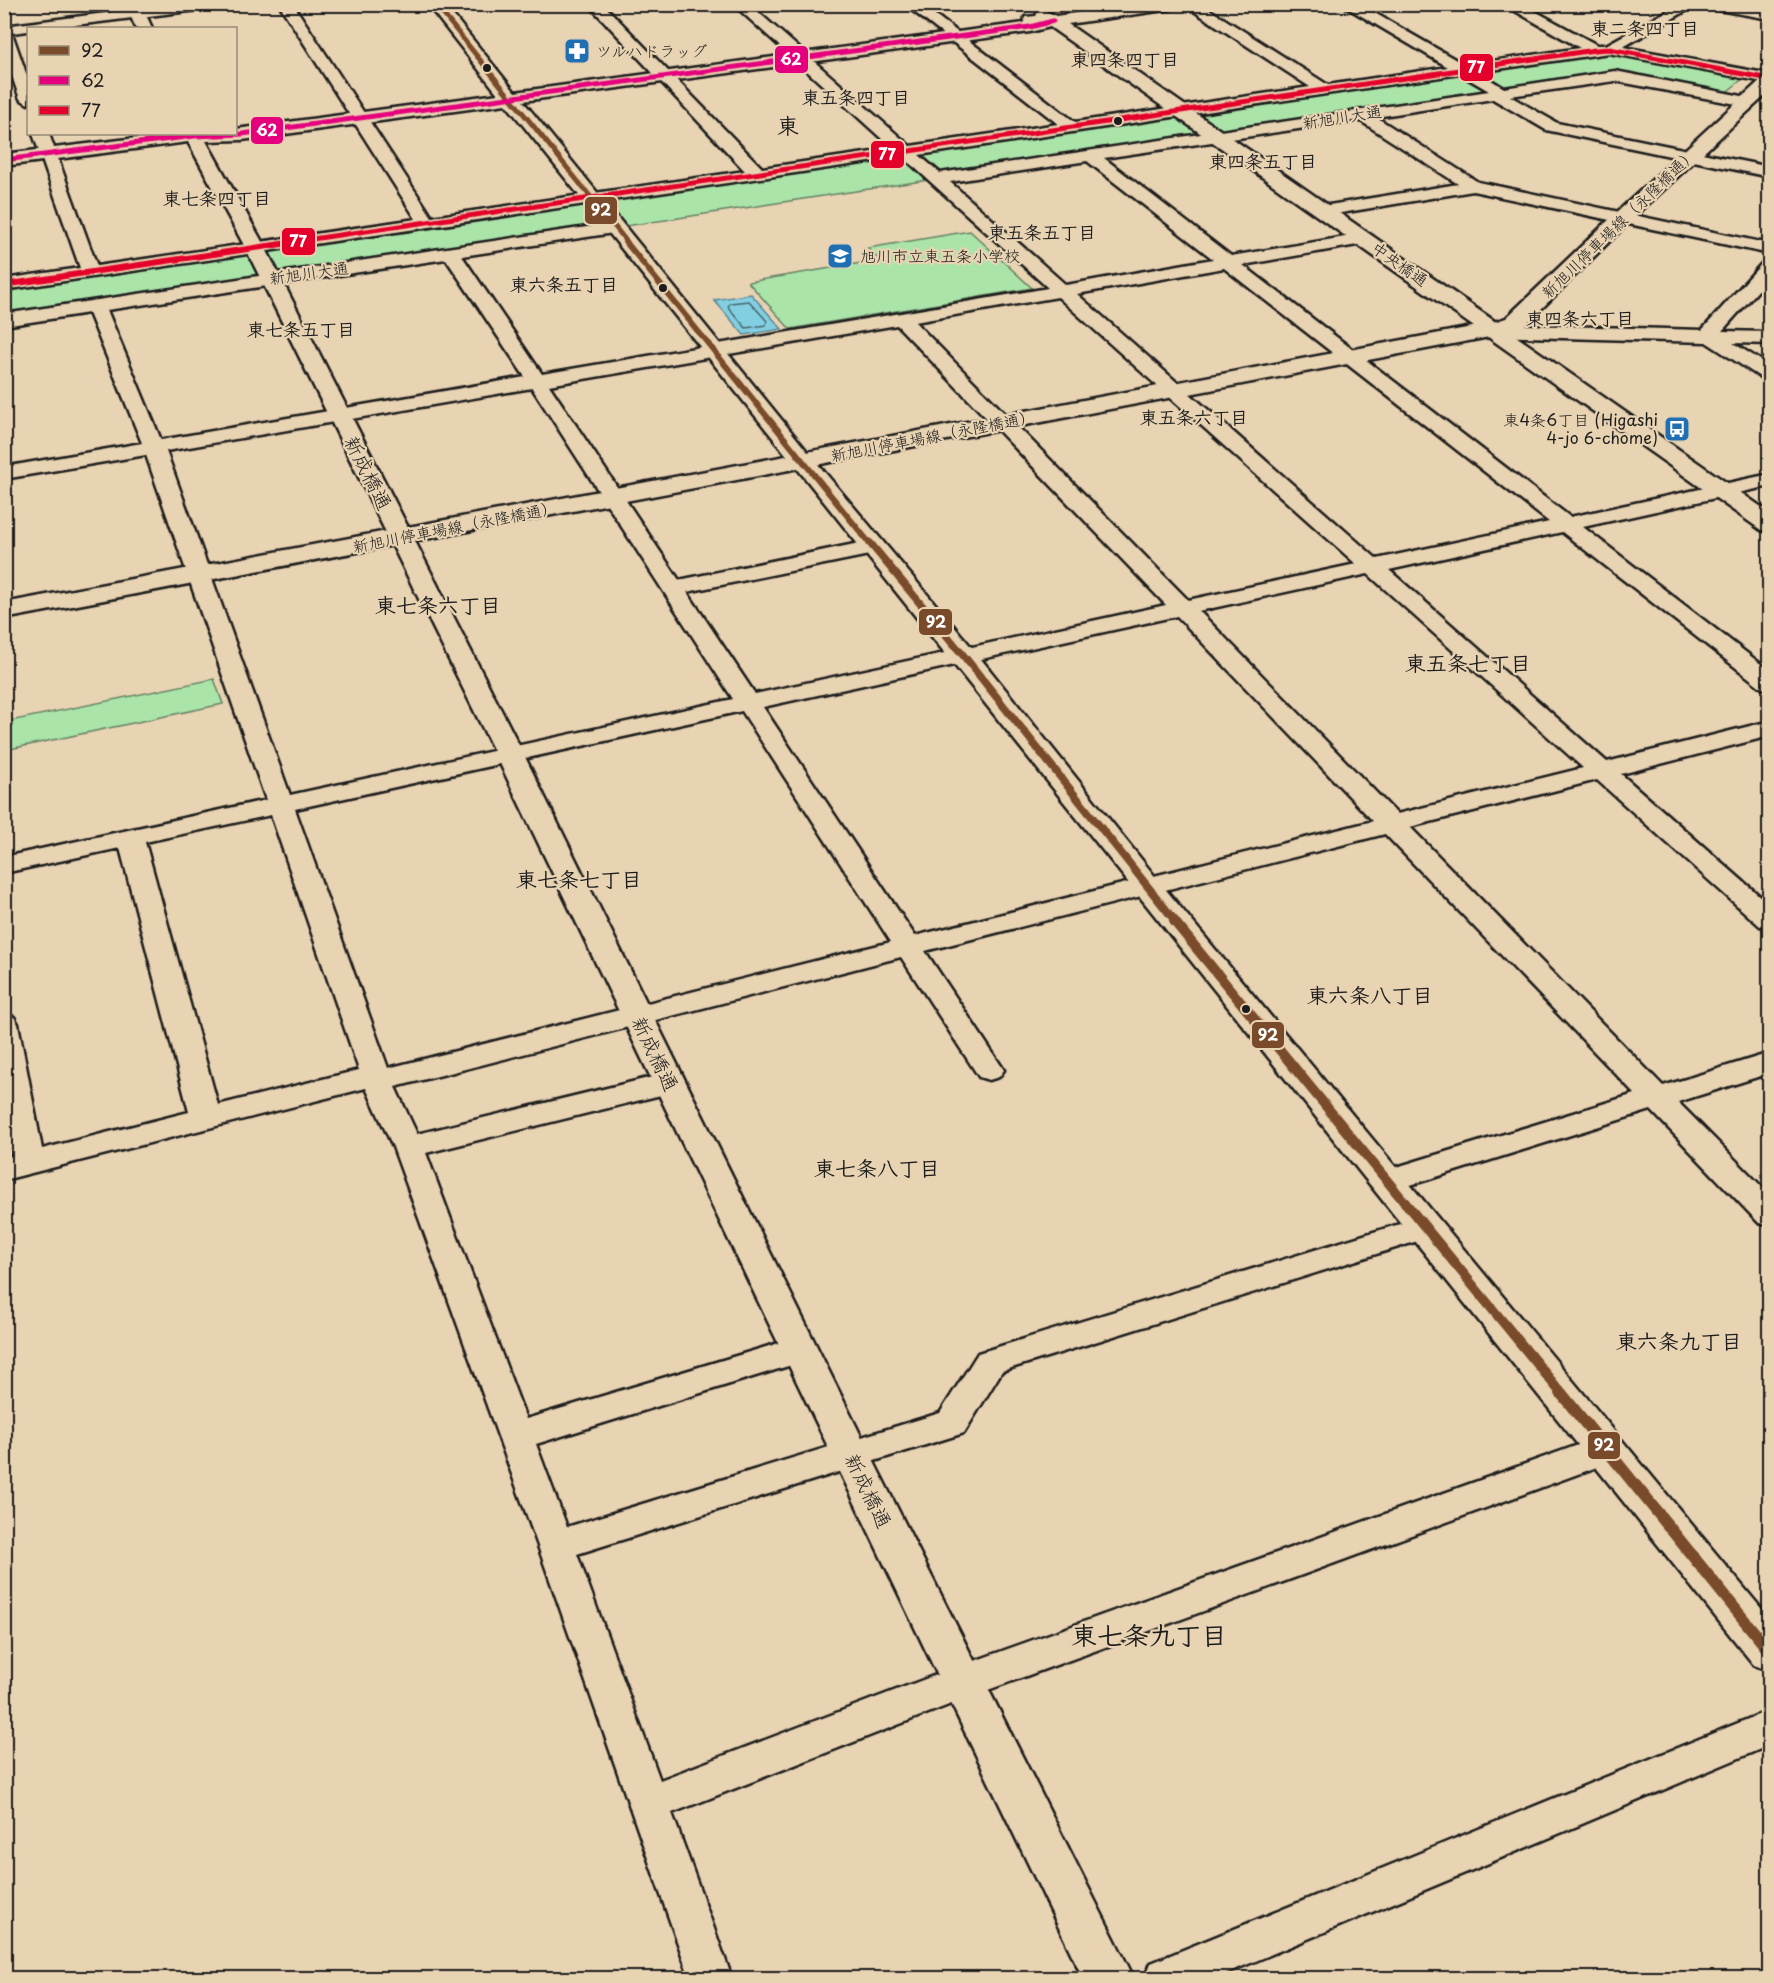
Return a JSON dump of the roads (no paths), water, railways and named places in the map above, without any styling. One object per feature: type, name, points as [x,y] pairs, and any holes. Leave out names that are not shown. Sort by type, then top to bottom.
[{"type":"street","points":[[40,27],[138,16],[214,4]]},
{"type":"street","points":[[286,4],[427,222]]},
{"type":"street","points":[[435,4],[614,228],[716,351],[802,461],[963,655],[1146,886],[1607,1449],[1763,1634]]},
{"type":"street","points":[[595,4],[757,173]]},
{"type":"street","points":[[740,4],[1770,920]]},
{"type":"street","points":[[912,4],[1072,128]]},
{"type":"street","name":"中央橋通","points":[[1029,4],[1059,14],[1203,108],[1346,207],[1510,328],[1770,500]]},
{"type":"street","points":[[237,134],[357,114],[950,34],[1030,27],[1059,14],[1172,4]]},
{"type":"street","points":[[1190,4],[1325,90]]},
{"type":"street","points":[[1348,4],[1497,89],[1495,94],[1552,127],[1770,172]]},
{"type":"street","points":[[1510,4],[1602,49],[1691,4]]},
{"type":"street","points":[[1707,4],[1770,15]]},
{"type":"street","name":"中央橋通","points":[[1059,14],[1182,111],[1323,211],[1364,239],[1510,328],[1708,458]]},
{"type":"street","points":[[27,28],[4,31],[27,96]]},
{"type":"street","name":"新旭川大通","points":[[4,285],[1602,49],[1770,80]]},
{"type":"street","name":"新旭川大通","points":[[936,179],[1615,75],[1748,101]]},
{"type":"street","name":"新旭川停車場線（永隆橋通）","points":[[4,611],[1510,328],[1622,218],[1770,80]]},
{"type":"street","points":[[237,125],[357,114]]},
{"type":"street","points":[[1361,114],[1473,186],[1770,249]]},
{"type":"street","points":[[41,135],[90,272]]},
{"type":"street","points":[[4,160],[190,135]]},
{"type":"street","name":"新成橋通","points":[[198,135],[509,753],[851,1456],[1109,1978]]},
{"type":"street","points":[[1091,156],[1770,684]]},
{"type":"street","points":[[1323,211],[1473,186]]},
{"type":"street","name":"新旭川大通","points":[[4,320],[614,228]]},
{"type":"street","points":[[4,473],[1364,239]]},
{"type":"street","points":[[450,252],[535,381],[615,496],[989,1070]]},
{"type":"street","points":[[1708,335],[1770,265]]},
{"type":"street","points":[[96,306],[153,447],[200,574],[377,1078],[408,1147],[556,1546],[711,1978]]},
{"type":"street","points":[[902,318],[1770,1215]]},
{"type":"street","points":[[1510,328],[1770,338]]},
{"type":"street","points":[[1708,335],[1770,375]]},
{"type":"street","points":[[4,865],[131,839],[509,753],[749,704],[1564,524],[1741,481]]},
{"type":"street","name":"中央橋通","points":[[1741,481],[1770,525]]},
{"type":"street","points":[[673,588],[874,547]]},
{"type":"street","points":[[4,1024],[17,1166],[636,1014],[1770,728]]},
{"type":"street","points":[[131,839],[206,1118]]},
{"type":"street","points":[[1389,1181],[1770,1063]]},
{"type":"street","points":[[408,1147],[669,1083]]},
{"type":"street","points":[[556,1546],[952,1423],[990,1362],[1426,1227]]},
{"type":"street","points":[[514,1437],[800,1350]]},
{"type":"street","points":[[649,1803],[963,1682],[1607,1449]]},
{"type":"street","points":[[1166,1978],[1770,1727]]},
{"type":"water","points":[[751,294],[782,329],[744,335],[714,300]]},
{"type":"place","name":"ツルハドラッグ","points":[[577,51]]},
{"type":"place","name":"旭川市立東五条小学校","points":[[840,256]]},
{"type":"place","name":"東4条6丁目 (Higashi 4-jo 6-chome)","points":[[1677,429]]},
{"type":"district","name":"東二条四丁目","points":[[1645,29]]},
{"type":"district","name":"東四条四丁目","points":[[1125,60]]},
{"type":"district","name":"東五条四丁目","points":[[856,98]]},
{"type":"district","name":"東","points":[[788,126]]},
{"type":"district","name":"東四条五丁目","points":[[1263,162]]},
{"type":"district","name":"東七条四丁目","points":[[217,199]]},
{"type":"district","name":"東五条五丁目","points":[[1042,233]]},
{"type":"district","name":"東六条五丁目","points":[[564,285]]},
{"type":"district","name":"東四条六丁目","points":[[1580,319]]},
{"type":"district","name":"東七条五丁目","points":[[301,330]]},
{"type":"district","name":"東五条六丁目","points":[[1194,418]]},
{"type":"district","name":"東七条六丁目","points":[[438,606]]},
{"type":"district","name":"東五条七丁目","points":[[1468,664]]},
{"type":"district","name":"東七条七丁目","points":[[579,880]]},
{"type":"district","name":"東六条八丁目","points":[[1370,996]]},
{"type":"district","name":"東七条八丁目","points":[[877,1169]]},
{"type":"district","name":"東六条九丁目","points":[[1679,1342]]},
{"type":"district","name":"東七条九丁目","points":[[1149,1636]]}]
